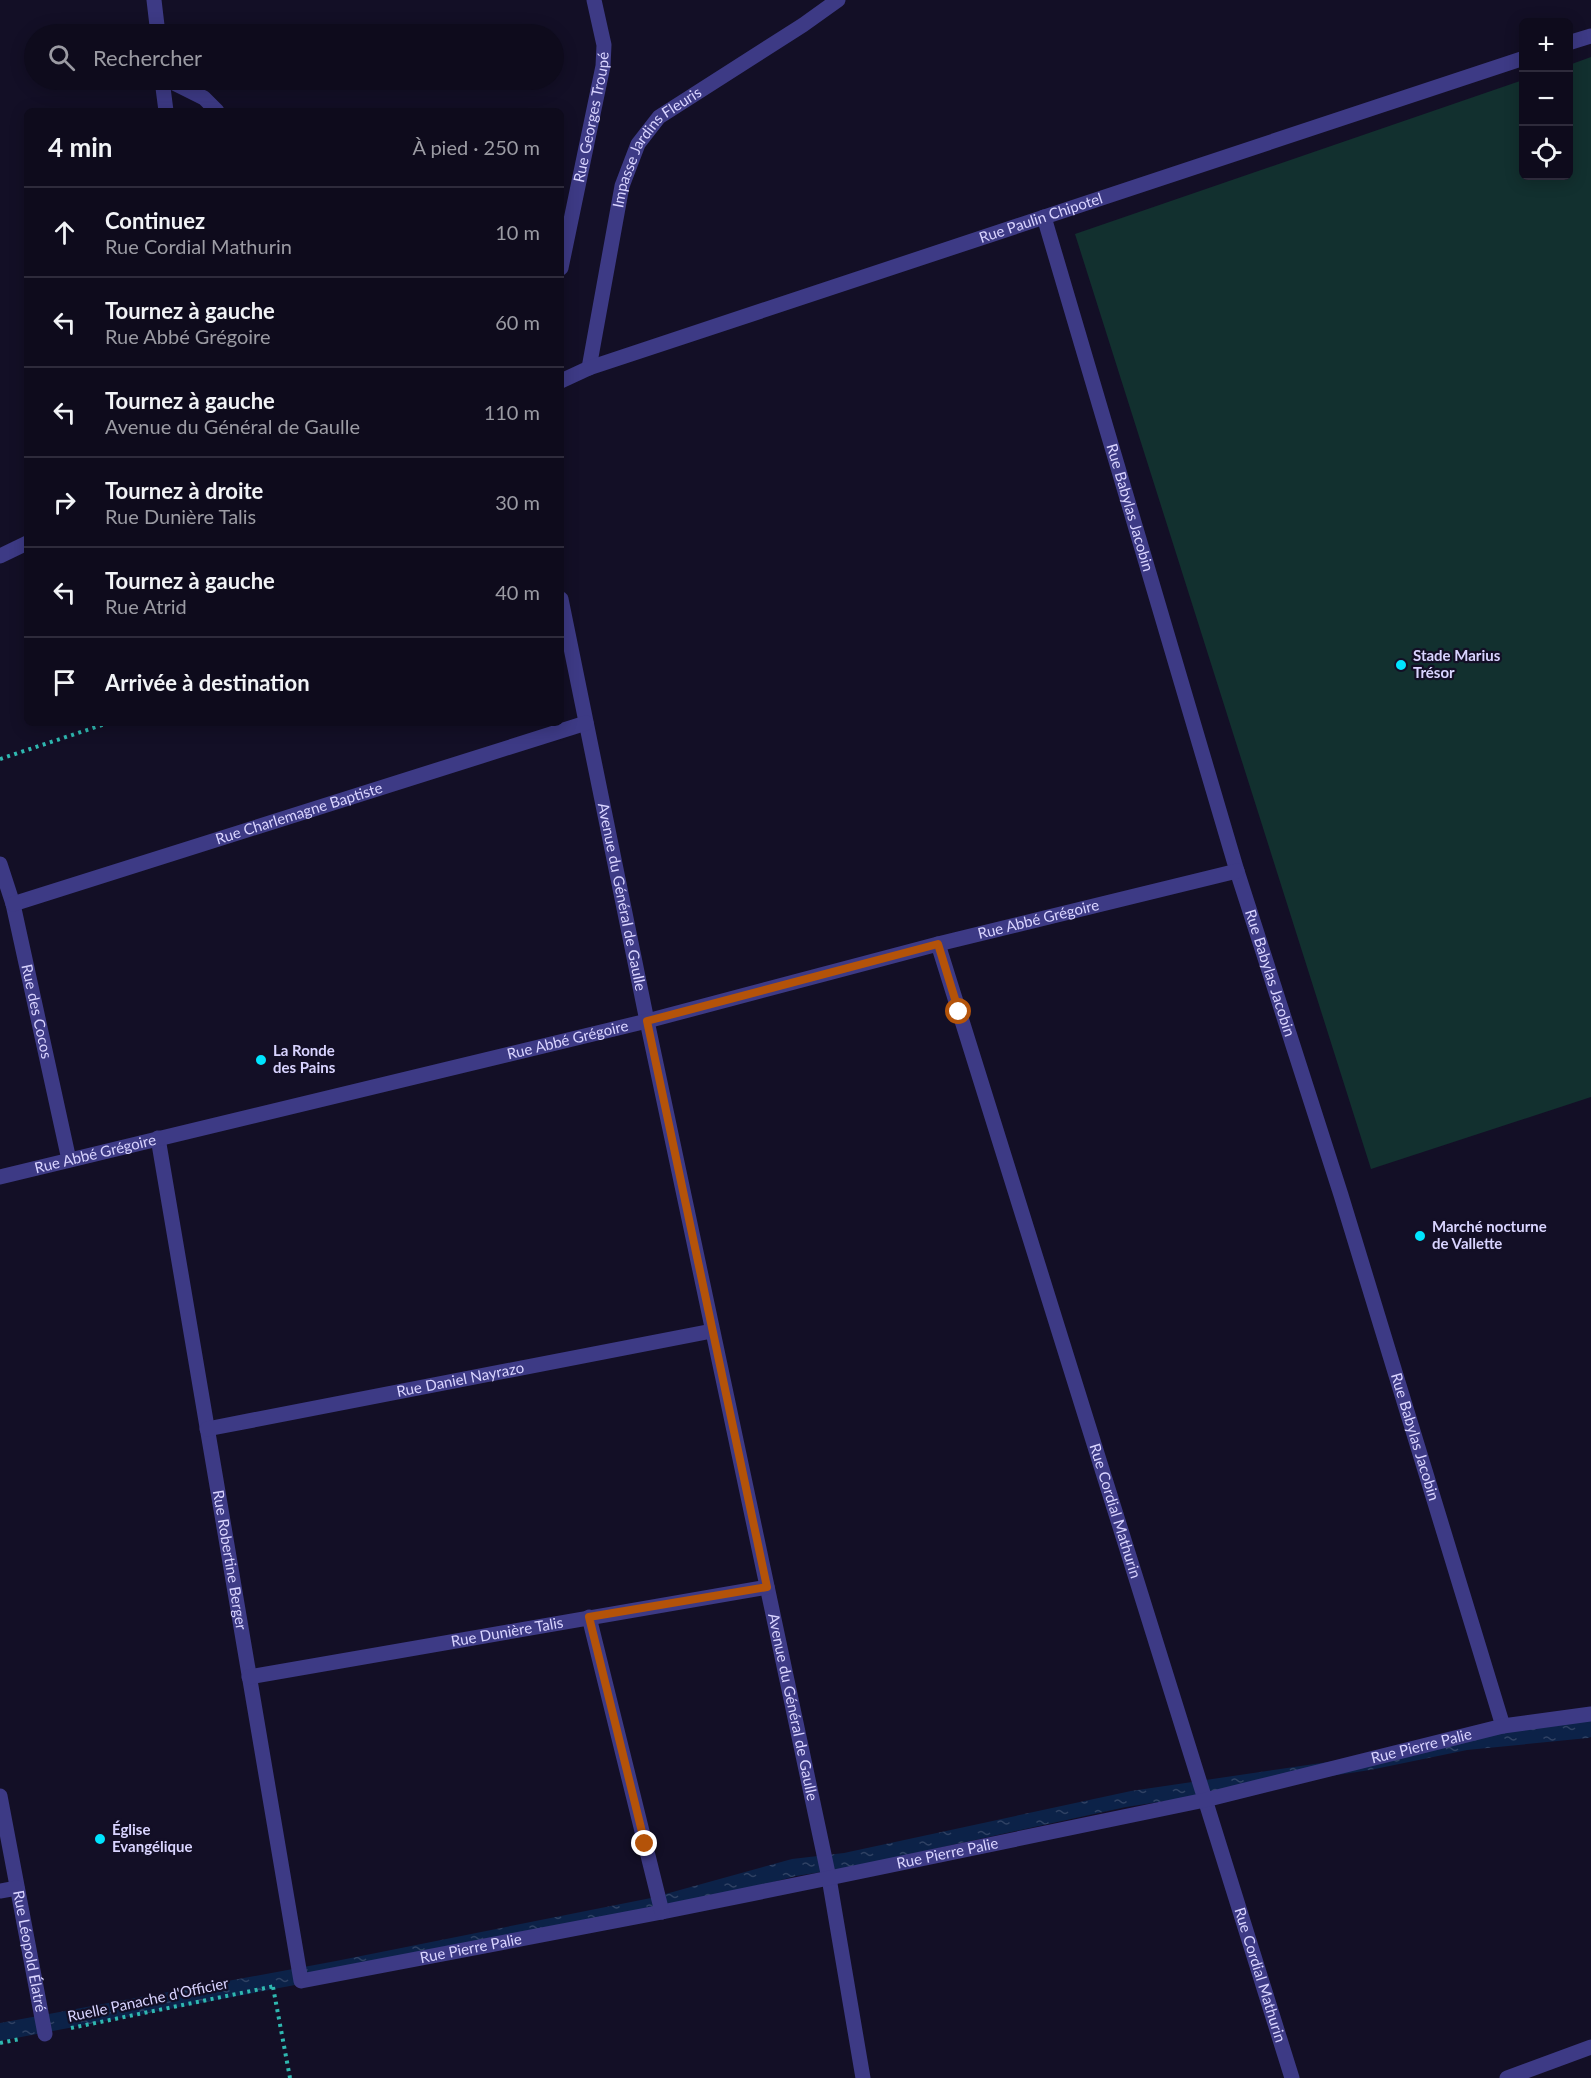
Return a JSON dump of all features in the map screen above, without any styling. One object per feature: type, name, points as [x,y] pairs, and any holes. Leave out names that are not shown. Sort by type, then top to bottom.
[{"type":"street","points":[[154,0],[157,24]]},
{"type":"street","name":"Rue Georges Troupé","points":[[564,254],[603,66],[604,45],[594,0]]},
{"type":"street","name":"Impasse Jardins Fleuris","points":[[589,368],[622,186],[638,144],[659,117],[838,0]]},
{"type":"street","points":[[1573,42],[1591,36]]},
{"type":"street","name":"Rue Paulin Chipotel","points":[[564,380],[589,368],[1519,60]]},
{"type":"street","points":[[163,90],[166,108]]},
{"type":"street","points":[[188,90],[204,98],[214,108]]},
{"type":"street","name":"Rue Babylas Jacobin","points":[[1044,217],[1237,871],[1341,1195],[1503,1726]]},
{"type":"street","points":[[0,556],[24,544]]},
{"type":"street","name":"Avenue du Général de Gaulle","points":[[564,613],[647,1021],[829,1878],[863,2078]]},
{"type":"street","name":"Rue Charlemagne Baptiste","points":[[13,904],[586,723]]},
{"type":"street","name":"Rue des Cocos","points":[[0,864],[13,904],[69,1160]]},
{"type":"street","name":"Rue Abbé Grégoire","points":[[0,1177],[647,1021],[938,944],[1237,871]]},
{"type":"street","name":"Rue Cordial Mathurin","points":[[938,944],[1292,2078]]},
{"type":"street","name":"Rue Robertine Berger","points":[[158,1138],[301,1981]]},
{"type":"street","name":"Rue Daniel Nayrazo","points":[[207,1429],[712,1331]]},
{"type":"street","name":"Rue Dunière Talis","points":[[249,1677],[767,1587]]},
{"type":"street","points":[[589,1617],[662,1912]]},
{"type":"street","name":"Rue Pierre Palie","points":[[301,1981],[829,1878],[1205,1800],[1503,1726],[1591,1714]]},
{"type":"street","name":"Rue Léopold Élatré","points":[[0,1796],[45,2034]]},
{"type":"street","points":[[0,1891],[17,1888]]},
{"type":"street","points":[[1507,2078],[1534,2073],[1591,2047]]},
{"type":"path","points":[[0,759],[99,726]]},
{"type":"path","name":"Ruelle Panache d'Officier","points":[[0,2043],[301,1981]]},
{"type":"path","points":[[273,1987],[290,2078]]},
{"type":"green space","name":"Stade Marius Trésor","points":[[1591,57],[1591,1097],[1371,1169],[1075,234],[1519,81],[1519,180],[1573,180],[1573,64]]},
{"type":"water","points":[[1591,1720],[1591,1737],[1588,1738],[1467,1750],[1370,1770],[1126,1807],[295,1985],[0,2041],[0,2023],[336,1961],[651,1898],[792,1859],[844,1853],[1131,1791],[1335,1761],[1431,1741]]},
{"type":"place","name":"Stade Marius Trésor","points":[[1401,665]]},
{"type":"place","name":"La Ronde des Pains","points":[[261,1060]]},
{"type":"place","name":"Marché nocturne de Vallette","points":[[1420,1236]]},
{"type":"place","name":"Église Evangélique","points":[[100,1839]]},
{"type":"route","points":[[645,1844],[589,1617],[767,1587],[647,1021],[938,944],[959,1012]]}]
